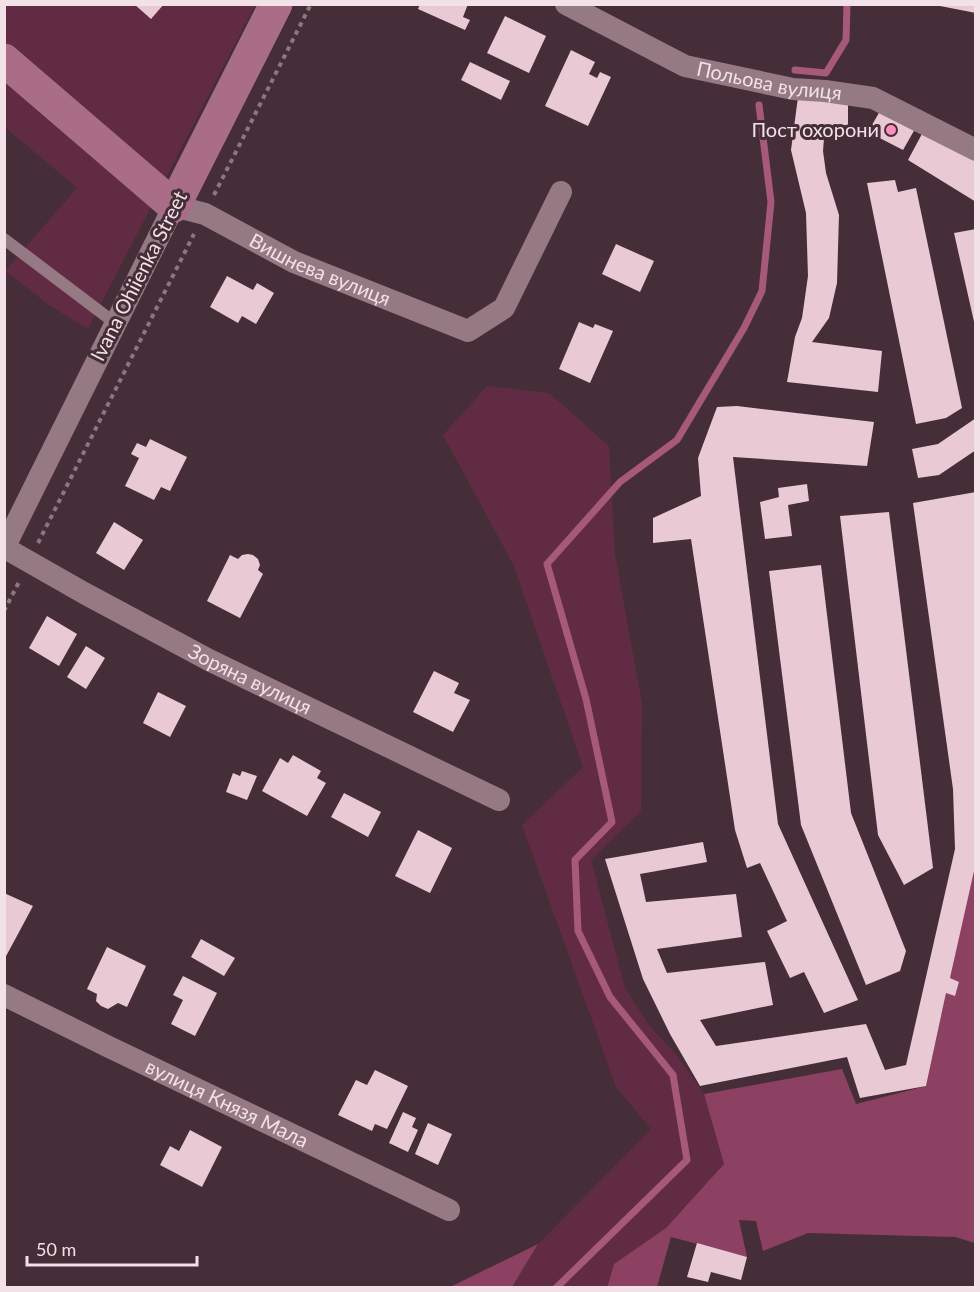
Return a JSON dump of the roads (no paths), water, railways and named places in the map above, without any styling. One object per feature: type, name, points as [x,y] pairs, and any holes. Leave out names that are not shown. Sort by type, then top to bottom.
[{"type":"street","name":"Ivana Ohiienka Street","points":[[5,548],[115,322],[276,4]]},
{"type":"street","name":"Польова вулиця","points":[[566,4],[685,66],[793,89],[873,98],[975,150]]},
{"type":"street","points":[[4,60],[174,206]]},
{"type":"street","name":"Вишнева вулиця","points":[[174,206],[205,214],[294,262],[468,331],[504,308],[561,192]]},
{"type":"street","name":"Зоряна вулиця","points":[[5,548],[209,660],[500,800]]},
{"type":"street","name":"вулиця Князя Мала","points":[[4,995],[449,1210]]},
{"type":"lane","points":[[4,239],[115,322]]},
{"type":"waterway","points":[[795,70],[826,73],[846,40],[847,4]]},
{"type":"waterway","points":[[556,1288],[687,1160],[673,1075],[610,997],[578,931],[575,860],[612,822],[586,699],[547,564],[620,482],[677,440],[744,328],[762,291],[771,202],[759,105]]},
{"type":"place","name":"Пост охорони","points":[[891,130]]}]
